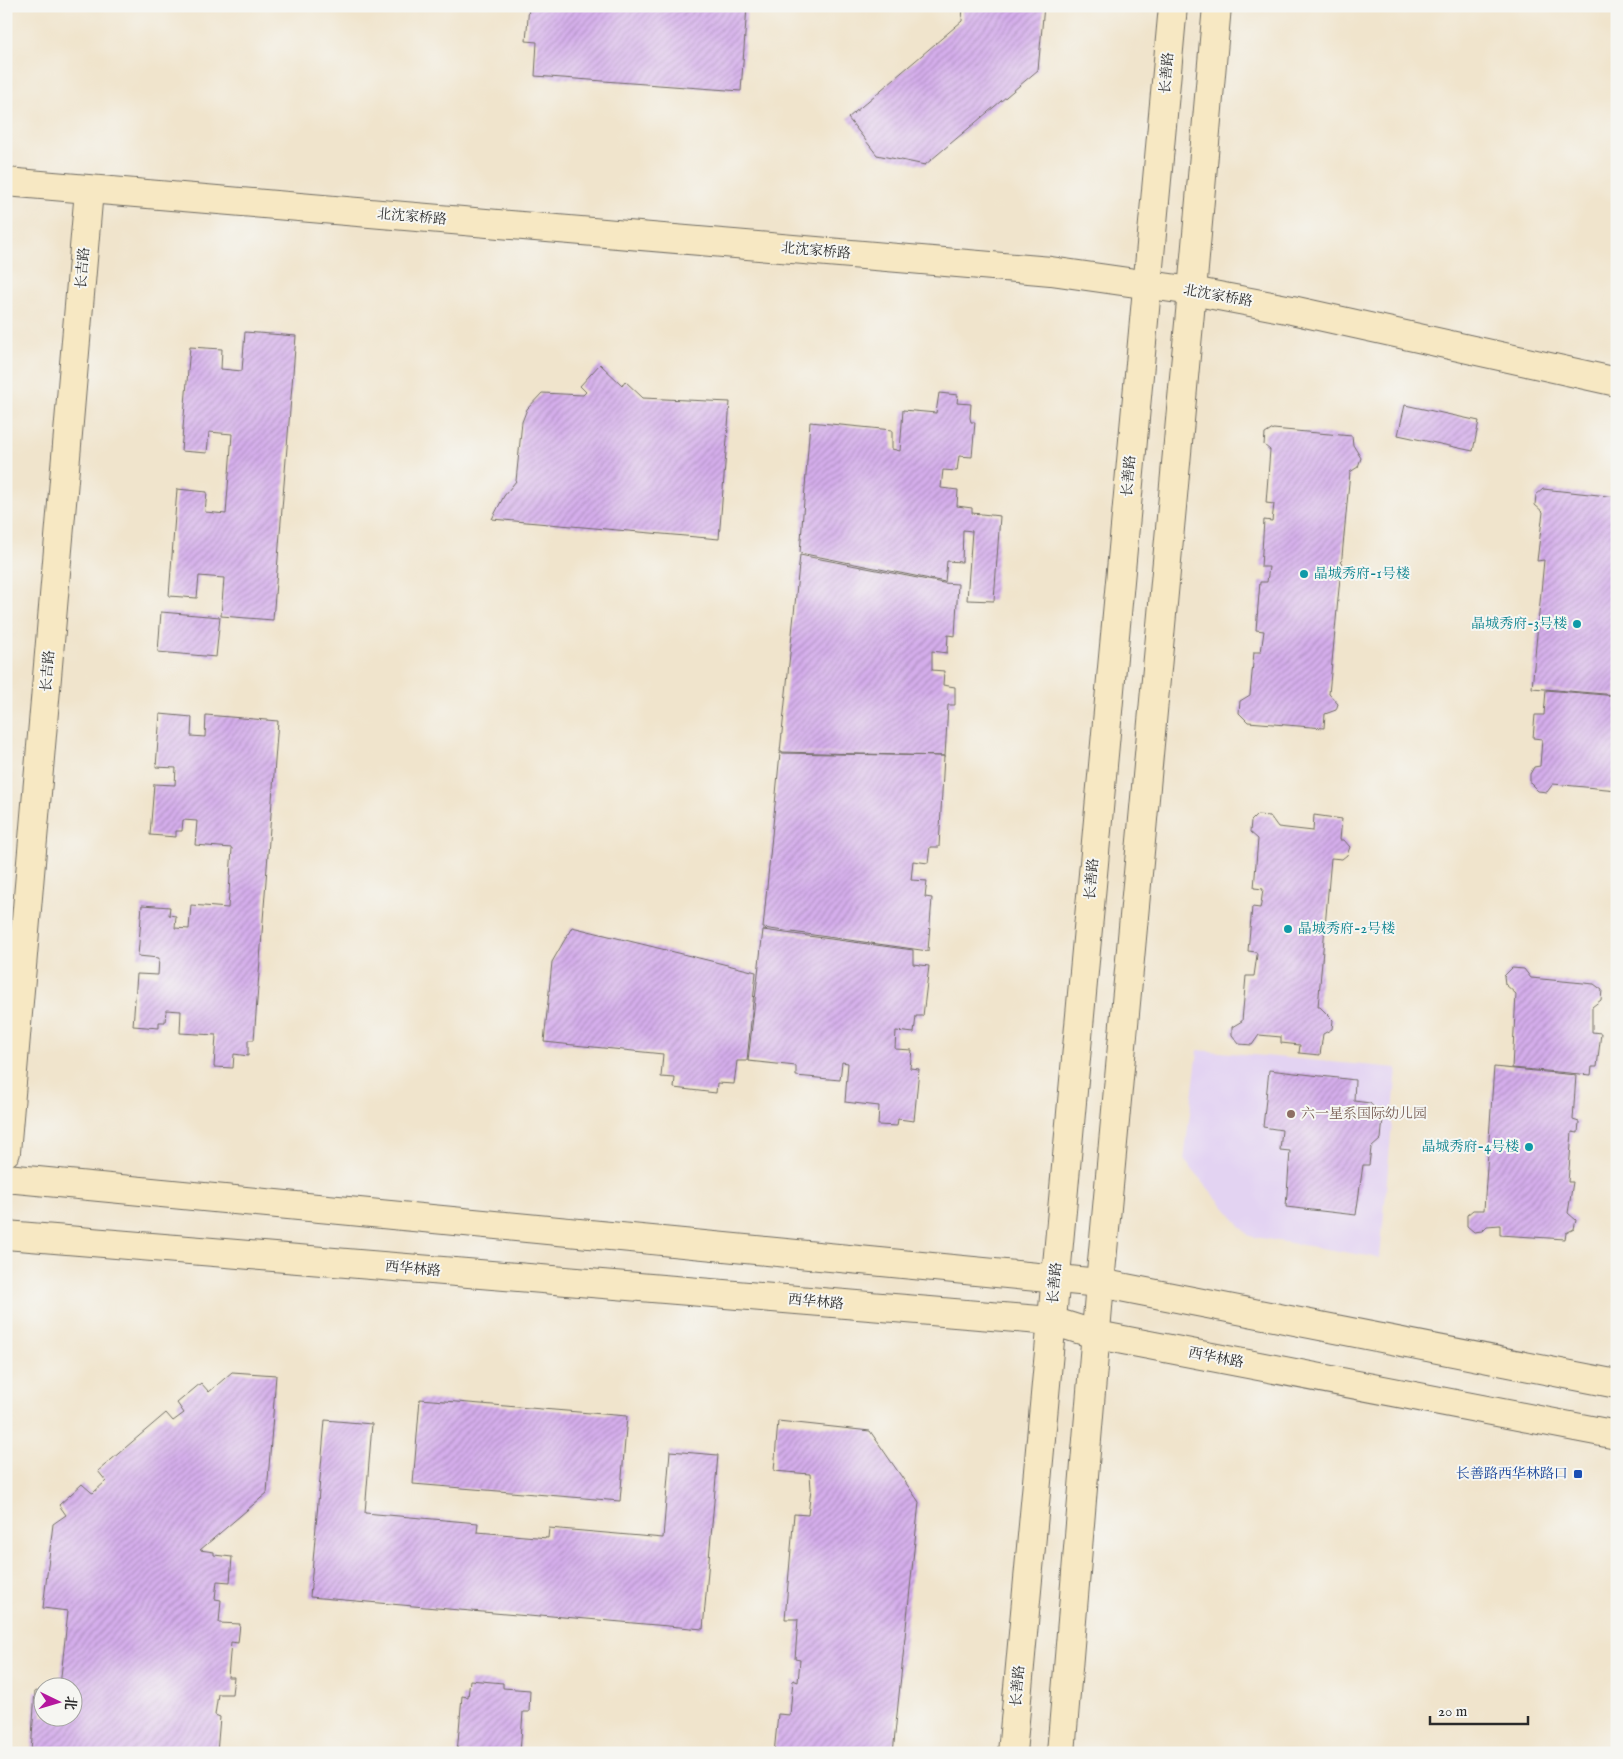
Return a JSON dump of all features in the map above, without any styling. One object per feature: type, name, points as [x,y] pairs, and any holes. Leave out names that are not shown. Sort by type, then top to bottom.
[{"type":"street","name":"长善路","points":[[1012,1753],[1173,6]]},
{"type":"street","points":[[1060,1753],[1100,1283],[1217,6]]},
{"type":"street","name":"北沈家桥路","points":[[6,182],[1051,271],[1192,291],[1292,310],[1617,382]]},
{"type":"street","name":"长吉路","points":[[6,1152],[89,190]]},
{"type":"street","points":[[6,1178],[1100,1283],[1617,1384]]},
{"type":"street","name":"西华林路","points":[[6,1235],[1052,1321],[1097,1335],[1617,1435]]},
{"type":"shaded area","name":"六一星系国际幼儿园","points":[[1198,1050],[1397,1068],[1380,1258],[1249,1236],[1184,1160]]},
{"type":"building","points":[[529,6],[630,6],[662,9],[662,6],[747,6],[741,91],[535,76],[537,42],[526,41]]},
{"type":"building","points":[[963,6],[1044,6],[1038,70],[925,165],[877,155],[848,118],[962,21]]},
{"type":"building","points":[[245,332],[296,336],[273,620],[221,616],[224,578],[199,576],[197,598],[169,596],[177,489],[207,492],[205,512],[226,514],[232,434],[209,432],[207,453],[181,451],[190,347],[222,349],[221,369],[242,371]]},
{"type":"building","points":[[600,364],[622,385],[625,381],[643,398],[730,402],[719,539],[492,519],[504,496],[516,481],[522,422],[527,409],[542,393],[583,395],[586,392],[580,386]]},
{"type":"building","points":[[939,393],[958,395],[957,403],[971,404],[970,418],[971,422],[975,422],[972,457],[959,456],[957,471],[943,470],[941,488],[958,490],[957,506],[972,508],[972,513],[1000,516],[994,601],[967,600],[972,531],[963,530],[962,562],[947,561],[945,582],[800,553],[810,422],[892,430],[892,449],[900,451],[903,410],[936,413]]},
{"type":"building","points":[[1405,405],[1479,421],[1473,451],[1398,435]]},
{"type":"building","name":"晶城秀府-1号楼","points":[[1273,429],[1352,436],[1353,445],[1361,458],[1358,467],[1350,472],[1329,694],[1338,704],[1336,710],[1325,714],[1324,728],[1248,722],[1239,713],[1240,701],[1250,695],[1254,652],[1261,652],[1264,631],[1256,630],[1260,582],[1267,582],[1269,567],[1261,567],[1264,520],[1272,521],[1274,504],[1266,503],[1270,450],[1264,445],[1265,434]]},
{"type":"building","name":"晶城秀府-3号楼","points":[[1543,489],[1617,497],[1616,695],[1532,688],[1544,560],[1537,561],[1543,512],[1535,505],[1536,495]]},
{"type":"building","points":[[800,555],[943,583],[958,584],[955,636],[948,635],[947,653],[932,651],[932,670],[944,671],[943,685],[955,687],[955,705],[948,705],[945,756],[780,752]]},
{"type":"building","points":[[161,612],[220,617],[216,657],[158,652]]},
{"type":"building","points":[[1546,690],[1617,696],[1617,790],[1553,784],[1547,792],[1538,791],[1530,783],[1530,774],[1534,767],[1540,766],[1542,739],[1533,738],[1535,715],[1544,715]]},
{"type":"building","points":[[160,714],[192,717],[191,736],[205,737],[206,715],[278,721],[254,1040],[248,1040],[248,1056],[234,1054],[233,1068],[214,1067],[216,1035],[180,1033],[181,1011],[166,1010],[165,1022],[159,1022],[159,1028],[133,1026],[137,974],[158,975],[159,958],[138,956],[142,905],[170,907],[169,915],[176,916],[175,928],[189,929],[191,905],[228,908],[232,848],[195,845],[197,821],[183,820],[182,831],[176,831],[176,837],[150,835],[154,784],[175,785],[176,768],[156,767]]},
{"type":"building","points":[[780,753],[944,756],[939,847],[930,847],[928,863],[913,861],[911,880],[927,881],[925,897],[932,898],[928,951],[763,928]]},
{"type":"building","name":"晶城秀府-2号楼","points":[[1257,815],[1270,816],[1278,827],[1313,831],[1314,815],[1342,819],[1340,840],[1344,840],[1350,847],[1347,855],[1342,859],[1331,858],[1318,1007],[1333,1020],[1332,1029],[1323,1034],[1320,1055],[1299,1053],[1300,1045],[1281,1043],[1281,1037],[1259,1035],[1252,1045],[1239,1044],[1232,1035],[1232,1027],[1242,1021],[1246,976],[1254,976],[1257,955],[1256,952],[1248,951],[1252,907],[1260,908],[1263,889],[1254,888],[1258,839],[1250,832],[1251,821]]},
{"type":"building","points":[[572,927],[756,972],[747,1061],[737,1061],[734,1084],[717,1083],[716,1093],[674,1088],[675,1078],[661,1077],[663,1054],[544,1042],[552,962]]},
{"type":"building","points":[[763,930],[913,950],[913,964],[929,966],[923,1016],[916,1016],[914,1033],[896,1031],[895,1049],[912,1050],[910,1068],[919,1069],[914,1121],[898,1119],[897,1126],[878,1125],[879,1106],[845,1102],[848,1063],[842,1062],[840,1080],[796,1076],[796,1066],[748,1061]]},
{"type":"building","points":[[1512,968],[1524,969],[1531,978],[1594,984],[1602,990],[1601,1000],[1592,1007],[1592,1032],[1601,1033],[1597,1067],[1592,1067],[1591,1075],[1512,1068],[1516,994],[1505,984],[1504,976]]},
{"type":"building","name":"晶城秀府-4号楼","points":[[1494,1067],[1576,1075],[1573,1120],[1579,1122],[1578,1133],[1572,1132],[1568,1182],[1573,1182],[1568,1213],[1576,1220],[1574,1229],[1566,1233],[1565,1239],[1500,1235],[1500,1225],[1487,1226],[1482,1231],[1474,1232],[1467,1226],[1467,1215],[1473,1210],[1484,1210]]},
{"type":"building","points":[[1269,1070],[1355,1080],[1354,1101],[1370,1103],[1383,1118],[1381,1139],[1371,1148],[1369,1165],[1363,1165],[1356,1215],[1286,1207],[1290,1151],[1280,1150],[1282,1130],[1263,1127]]},
{"type":"building","points":[[232,1372],[276,1375],[267,1493],[200,1550],[214,1552],[214,1555],[232,1557],[230,1582],[217,1581],[215,1599],[221,1600],[219,1623],[240,1624],[238,1643],[231,1642],[228,1677],[234,1677],[232,1694],[218,1694],[215,1715],[220,1717],[217,1753],[31,1753],[33,1726],[82,1726],[82,1676],[61,1676],[68,1611],[43,1608],[53,1524],[66,1515],[59,1505],[82,1484],[93,1493],[106,1481],[98,1471],[166,1413],[173,1421],[184,1413],[177,1403],[201,1383],[209,1392]]},
{"type":"building","points":[[420,1399],[627,1416],[620,1501],[413,1484]]},
{"type":"building","points":[[325,1420],[372,1424],[365,1513],[478,1523],[477,1532],[548,1538],[549,1528],[663,1538],[670,1451],[718,1455],[703,1629],[310,1597]]},
{"type":"building","points":[[778,1421],[870,1431],[919,1502],[893,1753],[774,1753],[778,1714],[790,1715],[793,1680],[798,1682],[800,1660],[795,1659],[798,1619],[785,1619],[794,1514],[808,1515],[811,1489],[810,1474],[774,1471]]},
{"type":"building","points":[[470,1680],[503,1683],[503,1688],[530,1690],[529,1712],[523,1712],[520,1753],[457,1753],[462,1696],[468,1697]]},
{"type":"place","name":"晶城秀府-1号楼","points":[[1304,574]]},
{"type":"place","name":"晶城秀府-3号楼","points":[[1577,624]]},
{"type":"place","name":"晶城秀府-2号楼","points":[[1288,929]]},
{"type":"place","name":"六一星系国际幼儿园","points":[[1291,1114]]},
{"type":"place","name":"晶城秀府-4号楼","points":[[1529,1147]]},
{"type":"place","name":"长善路西华林路口","points":[[1578,1474]]}]
